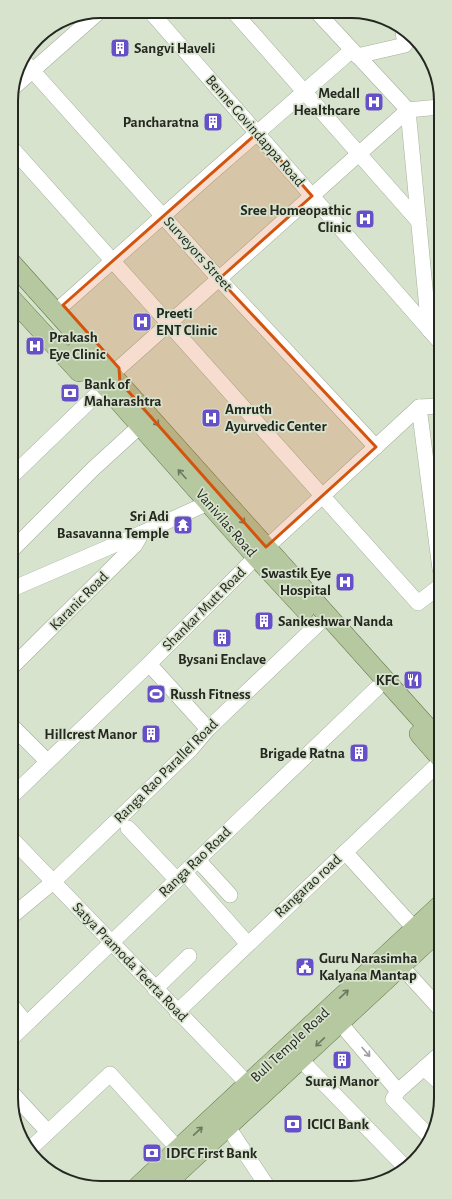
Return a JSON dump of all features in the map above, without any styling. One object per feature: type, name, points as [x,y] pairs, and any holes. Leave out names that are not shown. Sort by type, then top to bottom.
[{"type":"main road","points":[[18,255],[63,305],[112,384]]},
{"type":"main road","points":[[18,294],[112,384]]},
{"type":"main road","name":"Vanivilas Road","points":[[112,384],[140,426],[208,503],[261,552],[366,658],[434,734]]},
{"type":"main road","name":"Vanivilas Road","points":[[112,384],[261,552],[318,624],[434,751]]},
{"type":"main road","name":"Bull Temple Road","points":[[143,1181],[434,910]]},
{"type":"main road","name":"Bull Temple Road","points":[[169,1181],[434,936]]},
{"type":"street","name":"Benne Govindappa Road","points":[[156,18],[434,335]]},
{"type":"street","points":[[239,18],[419,222]]},
{"type":"street","points":[[323,18],[408,110],[429,330]]},
{"type":"street","points":[[21,82],[91,19]]},
{"type":"street","points":[[63,305],[114,261],[163,215],[305,92],[355,53],[405,45],[404,37]]},
{"type":"street","name":"Surveyors Street","points":[[27,65],[219,279],[376,447]]},
{"type":"street","points":[[18,470],[112,384],[168,324],[408,110],[434,107]]},
{"type":"street","points":[[18,155],[418,603],[434,591]]},
{"type":"street","points":[[434,406],[419,407],[434,523]]},
{"type":"street","name":"Shankar Mutt Road","points":[[18,790],[149,664],[261,552],[419,407]]},
{"type":"street","points":[[18,544],[94,468],[140,426]]},
{"type":"street","name":"Karanic Road","points":[[18,586],[208,503]]},
{"type":"street","name":"Karanic Road","points":[[18,661],[135,546],[142,533]]},
{"type":"street","name":"Ranga Rao Parallel Road","points":[[18,911],[53,882],[208,729],[318,624]]},
{"type":"street","points":[[149,664],[208,729]]},
{"type":"street","name":"Ranga Rao Road","points":[[18,1032],[377,688]]},
{"type":"street","points":[[18,732],[47,762]]},
{"type":"street","name":"Rangarao road","points":[[177,1012],[434,768]]},
{"type":"street","points":[[128,828],[181,876],[248,943]]},
{"type":"street","name":"Satya Pramoda Teerta Road","points":[[18,846],[248,1084]]},
{"type":"street","points":[[344,852],[414,928]]},
{"type":"street","points":[[198,860],[230,895]]},
{"type":"street","points":[[155,988],[189,956]]},
{"type":"street","points":[[401,966],[434,1002]]},
{"type":"street","points":[[18,1013],[26,1023]]},
{"type":"street","points":[[340,1023],[398,1091]]},
{"type":"street","points":[[426,1133],[394,1099],[398,1091],[434,1059]]},
{"type":"street","points":[[301,1060],[402,1164]]},
{"type":"street","points":[[424,1068],[434,1077]]},
{"type":"street","points":[[33,1146],[110,1074],[178,1149]]},
{"type":"street","points":[[18,1100],[48,1132]]},
{"type":"street","points":[[228,1127],[264,1181]]},
{"type":"highlighted area","points":[[257,133],[312,196],[219,279],[376,447],[266,547],[120,382],[119,368],[63,305]]},
{"type":"place","name":"Sangvi Haveli","points":[[120,48]]},
{"type":"place","name":"Medall Healthcare","points":[[374,102]]},
{"type":"place","name":"Pancharatna","points":[[213,122]]},
{"type":"place","name":"Sree Homeopathic Clinic","points":[[365,219]]},
{"type":"place","name":"Preeti ENT Clinic","points":[[142,322]]},
{"type":"place","name":"Prakash Eye Clinic","points":[[35,346]]},
{"type":"place","name":"Bank of Maharashtra","points":[[70,393]]},
{"type":"place","name":"Amruth Ayurvedic Center","points":[[211,418]]},
{"type":"place","name":"Sri Adi Basavanna Temple","points":[[183,525]]},
{"type":"place","name":"Swastik Eye Hospital","points":[[345,582]]},
{"type":"place","name":"Sankeshwar Nanda","points":[[264,621]]},
{"type":"place","name":"Bysani Enclave","points":[[222,638]]},
{"type":"place","name":"KFC","points":[[413,680]]},
{"type":"place","name":"Russh Fitness","points":[[156,694]]},
{"type":"place","name":"Hillcrest Manor","points":[[151,734]]},
{"type":"place","name":"Brigade Ratna","points":[[359,753]]},
{"type":"place","name":"Guru Narasimha Kalyana Mantap","points":[[305,967]]},
{"type":"place","name":"Suraj Manor","points":[[342,1060]]},
{"type":"place","name":"ICICI Bank","points":[[293,1124]]},
{"type":"place","name":"IDFC First Bank","points":[[152,1153]]}]
